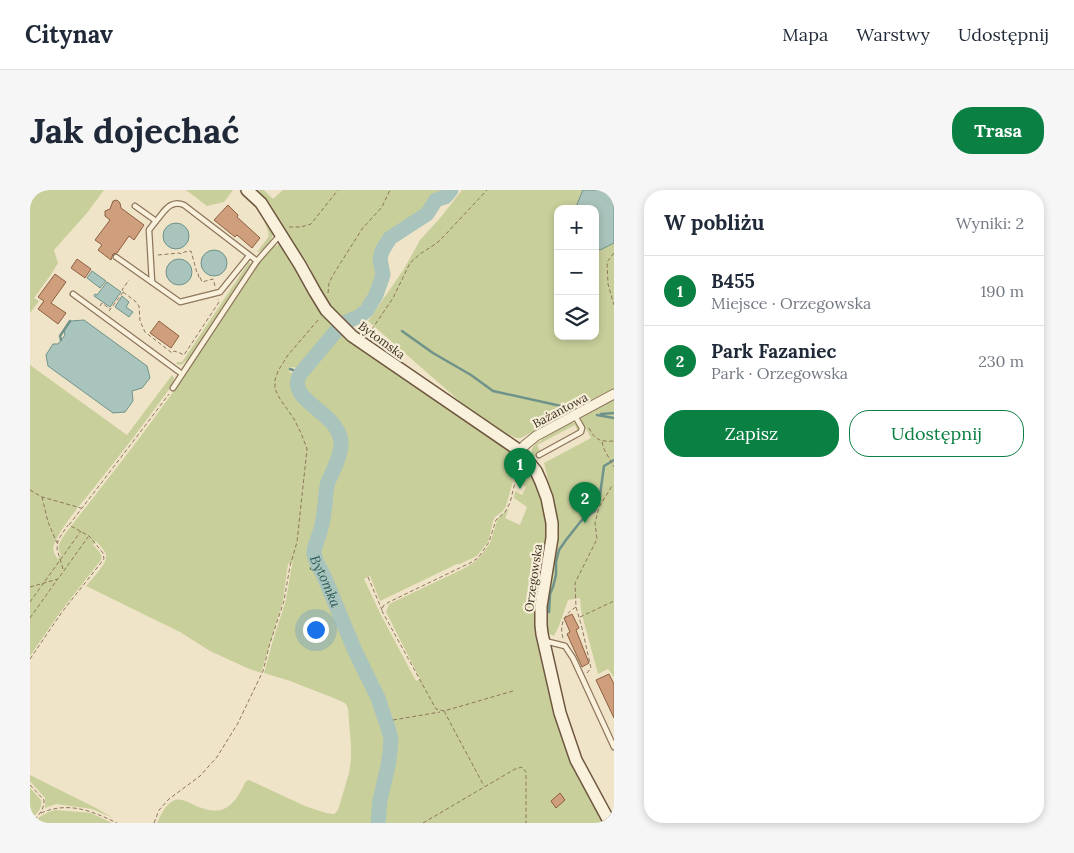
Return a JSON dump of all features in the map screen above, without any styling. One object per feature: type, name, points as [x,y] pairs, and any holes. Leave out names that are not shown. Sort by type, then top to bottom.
[{"type":"street","name":"Bytomska","points":[[248,190],[261,203],[326,310],[352,336],[496,434]]},
{"type":"street","name":"Bażantowa","points":[[520,451],[536,436],[614,394]]},
{"type":"street","name":"Orzegowska","points":[[496,434],[520,451],[536,470],[544,489],[550,510],[552,547],[541,606],[543,641],[560,714],[576,760],[610,823]]},
{"type":"lane","points":[[152,282],[149,230],[169,206],[174,203],[184,205],[257,261]]},
{"type":"lane","points":[[135,206],[156,221]]},
{"type":"lane","points":[[173,388],[257,261],[280,234]]},
{"type":"lane","points":[[116,257],[180,302],[220,292],[249,256]]},
{"type":"lane","points":[[73,294],[182,374]]},
{"type":"lane","points":[[539,455],[581,432],[582,428],[575,416]]},
{"type":"lane","points":[[543,641],[565,646],[614,747]]},
{"type":"path","points":[[280,234],[287,227],[301,228],[311,224],[338,190]]},
{"type":"path","points":[[154,823],[160,810],[169,798],[200,776],[217,757],[238,723],[263,671],[284,601],[290,566],[297,542],[307,449],[294,419],[275,389],[275,380],[288,355],[326,310],[329,283],[333,275],[362,229],[382,207],[390,190]]},
{"type":"path","points":[[362,344],[393,298],[410,263],[437,243],[487,190]]},
{"type":"path","points":[[155,255],[182,254],[191,251],[199,278],[202,282],[213,279],[215,286]]},
{"type":"path","points":[[614,253],[607,262],[608,284],[614,305]]},
{"type":"path","points":[[109,312],[124,291],[122,290],[129,280]]},
{"type":"path","points":[[123,292],[136,300],[139,306],[140,321],[145,332],[172,353],[174,351],[184,355],[219,302],[218,298]]},
{"type":"path","points":[[101,305],[102,303],[111,309]]},
{"type":"path","points":[[64,570],[57,549],[58,540],[173,388]]},
{"type":"path","points":[[589,427],[593,435],[602,441],[614,441]]},
{"type":"path","points":[[602,441],[613,466]]},
{"type":"path","points":[[383,613],[383,606],[389,602],[478,558],[489,542],[496,520],[510,503],[518,474],[528,461]]},
{"type":"path","points":[[582,678],[591,668],[576,607],[575,583],[597,539],[595,522],[599,508],[612,486],[614,486]]},
{"type":"path","points":[[30,490],[42,497],[81,509]]},
{"type":"path","points":[[42,497],[48,522],[58,544]]},
{"type":"path","points":[[30,659],[62,612],[104,559],[103,553],[89,536],[69,524]]},
{"type":"path","points":[[30,602],[81,531]]},
{"type":"path","points":[[30,618],[89,536]]},
{"type":"path","points":[[368,577],[383,613],[433,706],[442,711],[485,787]]},
{"type":"path","points":[[30,588],[58,579]]},
{"type":"path","points":[[579,618],[614,601]]},
{"type":"path","points":[[565,646],[561,633],[562,625],[564,618],[576,607]]},
{"type":"path","points":[[392,720],[442,711],[513,690]]},
{"type":"path","points":[[424,823],[515,769],[522,767],[526,772],[526,823]]},
{"type":"path","points":[[30,785],[44,800],[41,813]]},
{"type":"path","points":[[31,823],[41,813],[60,807],[77,808],[93,812],[117,823]]},
{"type":"green space","points":[[30,190],[104,190],[87,213],[54,250],[58,263],[34,298],[39,301],[30,313]]},
{"type":"green space","points":[[186,190],[233,190],[224,202],[207,206]]},
{"type":"green space","points":[[239,190],[244,190],[251,196],[274,230],[269,243],[259,252],[256,251],[258,251],[269,236],[267,229],[258,211]]},
{"type":"green space","points":[[256,190],[264,190],[273,199],[283,190],[449,190],[444,195],[434,199],[422,214],[394,230],[383,244],[377,264],[380,276],[370,301],[358,313],[347,317],[343,321],[329,307],[310,267]]},
{"type":"green space","points":[[462,190],[583,190],[577,205],[554,205],[554,340],[599,340],[599,249],[614,243],[614,677],[608,669],[598,674],[581,611],[580,598],[568,600],[554,636],[547,633],[547,595],[558,540],[555,507],[544,463],[591,438],[581,420],[581,417],[588,413],[584,404],[521,438],[510,435],[509,437],[463,404],[368,321],[404,269],[420,240]]},
{"type":"green space","points":[[279,244],[284,248],[286,256],[337,325],[302,366],[298,368],[291,367],[289,372],[297,375],[294,385],[297,394],[304,403],[332,427],[338,437],[338,453],[325,484],[323,507],[309,562],[320,571],[354,652],[377,700],[389,739],[387,764],[378,799],[377,823],[157,823],[165,808],[176,800],[211,810],[224,809],[234,801],[246,781],[249,780],[305,806],[334,814],[338,810],[349,773],[351,759],[348,709],[343,702],[264,673],[286,600],[293,562],[288,564],[283,601],[261,673],[210,651],[180,632],[86,586],[99,571],[106,558],[104,551],[96,541],[93,545],[98,550],[101,560],[61,611],[30,656],[30,365],[127,435],[172,375],[174,378],[173,384],[62,530],[53,547],[58,559],[61,555],[59,544],[65,534],[184,377],[255,268],[273,247]]},
{"type":"green space","points":[[249,262],[251,264],[250,268],[191,357],[181,365],[176,364],[177,362],[182,362]]},
{"type":"green space","points":[[340,331],[464,416],[525,461],[514,478],[506,506],[493,521],[489,540],[477,556],[380,601],[370,576],[364,579],[416,681],[420,679],[386,612],[389,604],[465,568],[478,559],[490,543],[498,518],[509,509],[505,518],[520,525],[527,507],[514,498],[515,491],[522,495],[526,487],[517,481],[521,471],[528,463],[549,517],[539,604],[558,714],[608,823],[379,823],[381,801],[391,754],[392,741],[389,727],[380,698],[343,619],[320,561],[318,550],[329,513],[330,490],[339,473],[345,452],[345,438],[342,428],[323,408],[308,396],[301,385],[305,374]]},
{"type":"green space","points":[[571,422],[575,423],[579,430],[577,430],[575,425],[537,445],[540,451],[534,457],[532,449],[535,444],[542,440],[541,438]]},
{"type":"green space","points":[[30,775],[113,818],[92,809],[56,804],[45,808],[45,798],[30,781]]},
{"type":"green space","points":[[30,788],[41,800],[41,806],[30,820]]},
{"type":"green space","points":[[56,810],[91,813],[112,823],[33,823],[43,815]]},
{"type":"water","points":[[583,190],[614,190],[614,243],[599,249],[599,205],[577,205]]},
{"type":"water","points":[[176,223],[185,227],[189,236],[185,245],[176,249],[167,245],[163,236],[167,227]]},
{"type":"water","points":[[214,250],[223,254],[227,263],[223,272],[214,276],[205,272],[201,263],[205,254]]},
{"type":"water","points":[[179,259],[188,263],[192,272],[188,281],[179,285],[170,281],[166,272],[170,263]]},
{"type":"water","points":[[92,271],[106,281],[100,288],[87,278]]},
{"type":"water","points":[[107,282],[121,292],[110,307],[94,296],[95,294],[97,295]]},
{"type":"water","points":[[122,296],[129,302],[126,307],[133,312],[129,317],[115,307]]},
{"type":"water","points":[[84,320],[147,366],[150,378],[142,388],[132,391],[133,401],[125,412],[113,413],[48,366],[46,355],[53,344],[58,344],[65,335],[64,331],[71,321]]},
{"type":"building","points":[[117,200],[121,208],[144,225],[134,240],[129,236],[117,253],[113,254],[111,260],[98,250],[102,245],[95,240],[110,220],[105,216],[105,211],[110,209],[113,201]]},
{"type":"building","points":[[228,205],[238,215],[237,217],[260,238],[252,248],[237,235],[235,237],[214,220]]},
{"type":"building","points":[[77,259],[91,269],[85,278],[71,268]]},
{"type":"building","points":[[55,274],[66,282],[51,303],[66,313],[58,324],[38,309],[44,301],[38,297]]},
{"type":"building","points":[[159,321],[179,336],[171,348],[150,333]]},
{"type":"building","points":[[572,614],[579,628],[576,630],[589,663],[582,667],[567,634],[570,632],[564,618]]},
{"type":"building","points":[[609,674],[614,684],[614,718],[596,680]]},
{"type":"building","points":[[560,793],[565,800],[556,808],[551,801]]},
{"type":"waterway","name":"Bytomka","points":[[344,323],[360,316],[367,310],[376,295],[383,275],[380,259],[382,251],[390,238],[427,214],[436,200],[445,197],[451,190]]},
{"type":"waterway","points":[[61,340],[60,336],[70,321]]},
{"type":"waterway","name":"Bytomka","points":[[337,330],[301,373],[298,378],[298,387],[302,395],[334,425],[339,435],[340,451],[328,482],[325,508],[314,553],[355,651],[378,698],[391,739],[388,766],[380,800],[378,823]]},
{"type":"waterway","points":[[402,331],[493,391],[570,408]]},
{"type":"waterway","points":[[290,369],[301,373]]},
{"type":"waterway","points":[[601,414],[614,413]]},
{"type":"waterway","points":[[597,415],[614,418]]},
{"type":"waterway","points":[[549,612],[550,594],[556,575],[556,562],[559,550],[581,521],[595,511],[600,495],[604,466],[614,460]]},
{"type":"place","name":"B455","points":[[520,489]]},
{"type":"place","name":"Park Fazaniec","points":[[585,523]]}]
